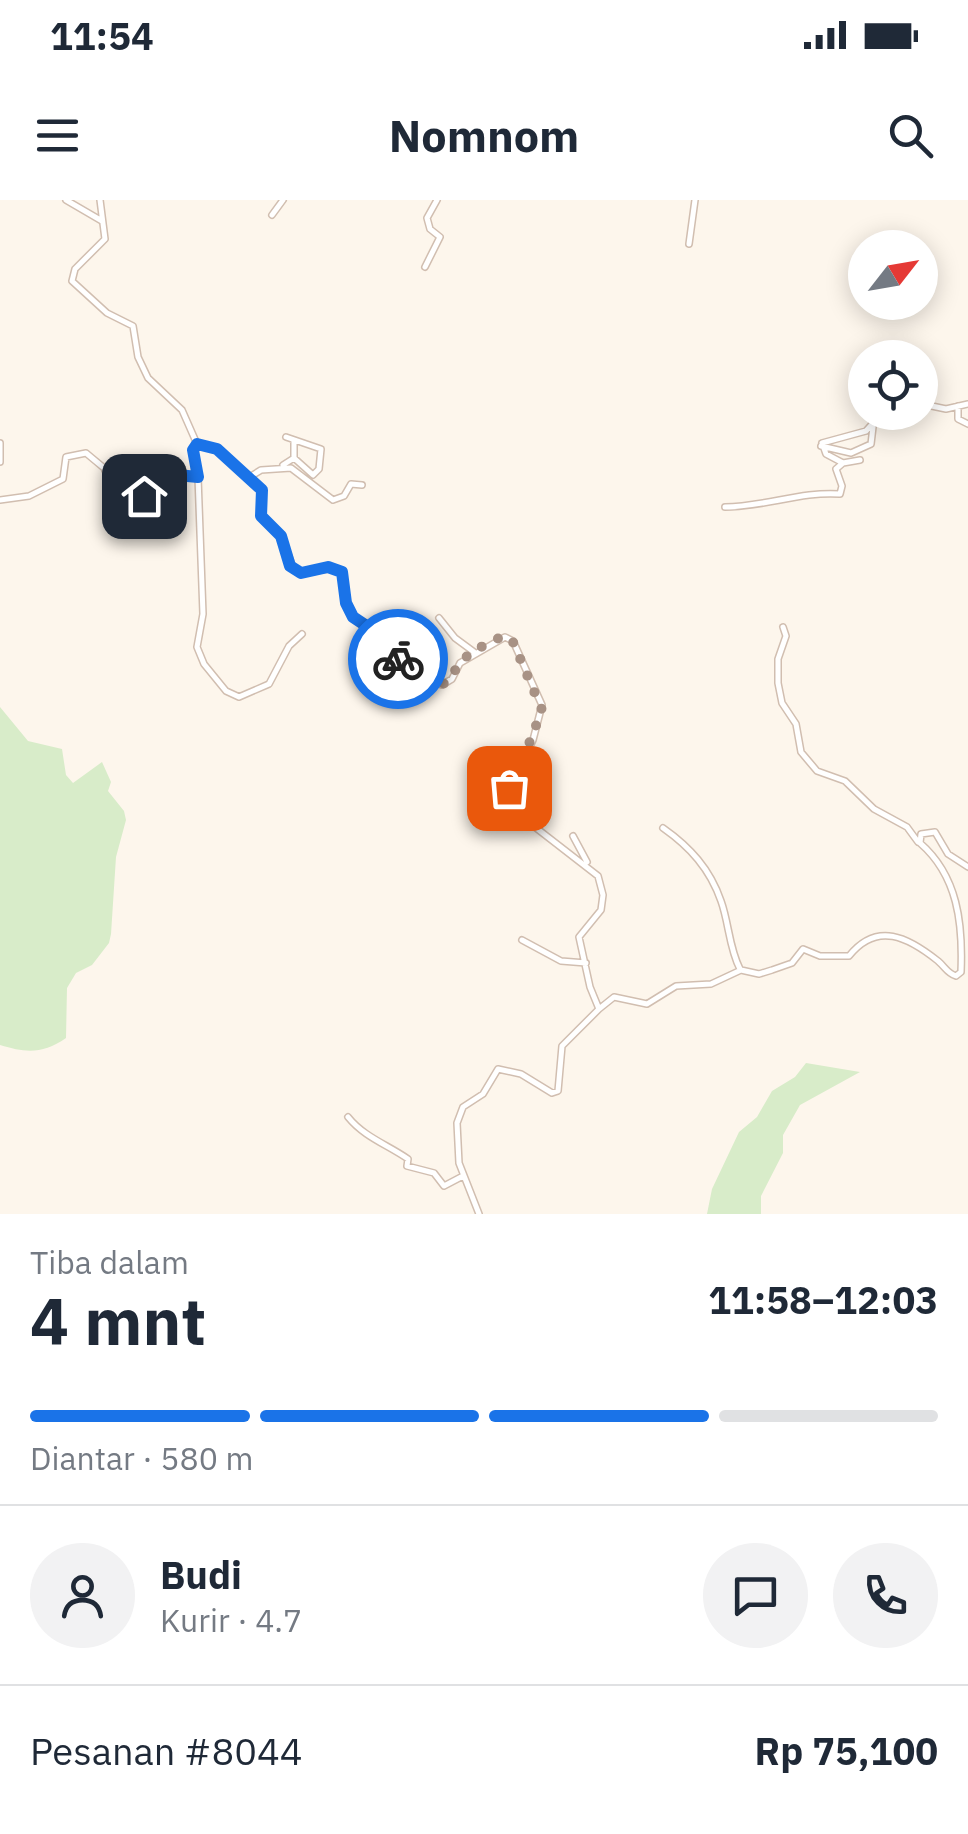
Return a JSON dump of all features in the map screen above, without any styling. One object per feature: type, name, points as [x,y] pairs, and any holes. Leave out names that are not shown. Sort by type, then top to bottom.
[{"type":"street","points":[[66,200],[102,221]]},
{"type":"street","points":[[100,200],[104,242],[75,269],[72,281],[107,313],[133,326],[138,356],[148,378],[182,410],[197,444]]},
{"type":"street","points":[[272,215],[283,200]]},
{"type":"street","points":[[425,266],[440,237],[432,230],[428,218],[437,200]]},
{"type":"street","points":[[688,244],[695,200]]},
{"type":"street","points":[[938,407],[968,404]]},
{"type":"street","points":[[958,406],[958,419],[968,424]]},
{"type":"street","points":[[821,446],[825,440],[844,439],[866,430]]},
{"type":"street","points":[[821,446],[851,453],[872,444],[873,430]]},
{"type":"street","points":[[286,436],[321,449],[319,469],[314,475],[294,458],[294,440]]},
{"type":"street","points":[[0,443],[0,462]]},
{"type":"street","points":[[197,444],[193,450],[203,614],[197,642],[204,664],[228,694],[239,697],[269,684],[290,646],[302,634]]},
{"type":"street","points":[[197,444],[217,449],[262,490],[261,516],[281,536],[290,566],[301,573],[328,567],[342,572],[346,603],[353,617],[380,635],[391,653],[413,672],[440,685],[450,681],[458,664],[474,652],[503,636],[513,642],[542,710],[518,772],[508,778],[508,786],[518,800],[522,818],[598,876]]},
{"type":"street","points":[[821,446],[826,454],[842,463]]},
{"type":"street","points":[[0,500],[32,495],[63,480],[66,456],[86,453],[102,465],[122,508],[135,507],[148,492],[177,475],[197,478]]},
{"type":"street","points":[[280,467],[294,458]]},
{"type":"street","points":[[726,506],[774,498],[792,500],[820,493],[837,496],[842,486],[836,469],[842,463],[860,460]]},
{"type":"street","points":[[248,478],[261,470],[280,467],[298,471],[333,500],[344,496],[351,484],[362,485]]},
{"type":"street","points":[[440,618],[454,638],[474,652]]},
{"type":"street","points":[[479,1214],[463,1176],[457,1118],[464,1105],[483,1094],[496,1070],[521,1074],[552,1093],[559,1088],[562,1046],[614,997],[651,1004],[676,986],[711,984],[740,970],[760,974],[792,963],[802,949],[820,956],[849,956],[862,940],[876,935],[905,938],[950,974],[960,974],[961,924],[951,881],[907,826],[874,809],[845,780],[817,772],[802,752],[796,724],[779,690],[777,669],[786,638],[783,627]]},
{"type":"street","points":[[435,676],[440,685]]},
{"type":"street","points":[[664,828],[678,836],[704,866],[721,900],[740,970]]},
{"type":"street","points":[[920,842],[923,832],[935,832],[948,854],[968,867]]},
{"type":"street","points":[[573,836],[598,876],[603,895],[601,910],[579,938],[599,1008]]},
{"type":"street","points":[[522,940],[561,962],[586,963]]},
{"type":"street","points":[[348,1117],[364,1135],[399,1150],[408,1159],[409,1167],[434,1173],[444,1186],[463,1176]]},
{"type":"green space","points":[[0,707],[28,741],[62,749],[66,775],[73,783],[102,762],[111,782],[108,791],[124,811],[126,820],[116,857],[109,943],[92,965],[76,973],[67,988],[66,1038],[34,1051],[0,1045]]},
{"type":"green space","points":[[806,1063],[860,1072],[800,1105],[783,1135],[783,1153],[761,1196],[761,1214],[707,1214],[712,1189],[739,1132],[757,1117],[772,1091],[795,1077]]},
{"type":"way so far","points":[[398,659],[421,678],[440,685],[450,681],[460,663],[488,644],[503,636],[513,642],[542,710],[518,772],[508,778],[509,788]]},
{"type":"route","points":[[144,496],[177,475],[198,477],[193,450],[197,444],[209,445],[225,454],[262,490],[261,516],[281,536],[290,566],[301,573],[328,567],[342,572],[346,603],[353,617],[380,635],[398,659]]}]
